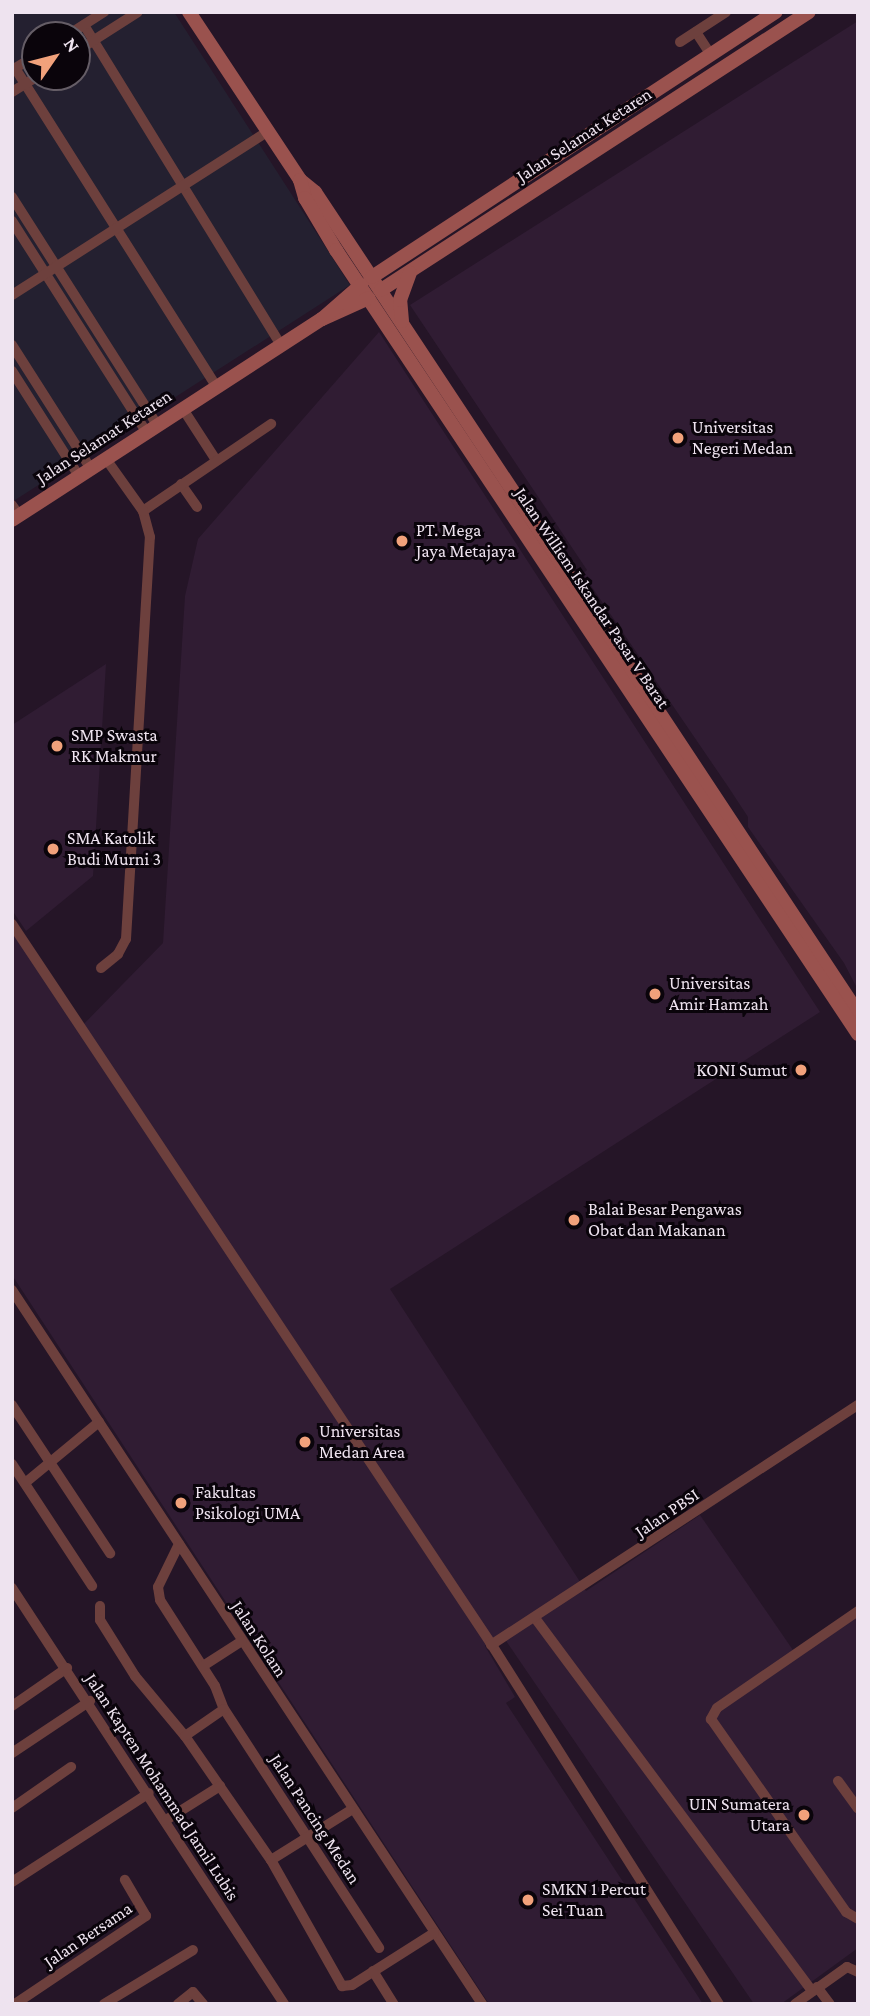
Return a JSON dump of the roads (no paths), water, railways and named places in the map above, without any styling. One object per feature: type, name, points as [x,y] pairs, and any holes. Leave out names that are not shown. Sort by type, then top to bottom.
[{"type":"street","points":[[93,41],[138,12]]},
{"type":"street","name":"Jalan Williem Iskandar Pasar V Barat","points":[[189,12],[300,180],[305,198],[370,287],[680,755],[858,1013]]},
{"type":"street","points":[[680,42],[726,12]]},
{"type":"street","name":"Jalan Selamat Ketaren","points":[[14,513],[85,473],[322,319],[513,184],[776,12]]},
{"type":"street","name":"Jalan Selamat Ketaren","points":[[370,287],[413,270],[809,12]]},
{"type":"street","points":[[754,27],[763,42]]},
{"type":"street","points":[[696,32],[711,55]]},
{"type":"street","points":[[91,37],[281,345]]},
{"type":"street","points":[[28,91],[217,387]]},
{"type":"street","points":[[12,295],[267,132]]},
{"type":"street","points":[[513,184],[523,198]]},
{"type":"street","points":[[12,197],[57,267],[152,429]]},
{"type":"street","points":[[12,221],[152,429]]},
{"type":"street","points":[[402,323],[402,289],[413,270]]},
{"type":"street","name":"Jalan Williem Iskandar Pasar V Barat","points":[[370,287],[402,323],[507,493]]},
{"type":"street","points":[[13,348],[61,422],[85,473]]},
{"type":"street","points":[[28,370],[14,374],[49,429],[85,473]]},
{"type":"street","points":[[32,401],[43,394]]},
{"type":"street","points":[[183,409],[216,460]]},
{"type":"street","points":[[49,429],[61,422]]},
{"type":"street","points":[[142,511],[271,424]]},
{"type":"street","points":[[101,968],[126,939],[150,537],[142,511],[106,459]]},
{"type":"street","points":[[181,484],[197,507]]},
{"type":"street","name":"Jalan Williem Iskandar Pasar V Barat","points":[[680,755],[858,1034]]},
{"type":"street","points":[[12,924],[491,1645],[719,2004]]},
{"type":"street","name":"Jalan Kolam","points":[[12,1290],[351,1810],[482,2004]]},
{"type":"street","points":[[12,1405],[110,1553]]},
{"type":"street","name":"Jalan PBSI","points":[[491,1645],[858,1405]]},
{"type":"street","points":[[24,1483],[99,1422]]},
{"type":"street","points":[[12,1464],[92,1586]]},
{"type":"street","name":"Jalan Pancing Medan","points":[[179,1544],[159,1583],[158,1596],[203,1666],[224,1709],[379,1948]]},
{"type":"street","name":"Jalan Kapten Mohammad Jamil Lubis","points":[[12,1588],[90,1701],[284,2004]]},
{"type":"street","points":[[100,1606],[100,1620],[135,1676],[185,1736],[271,1860],[340,1985],[349,1986],[435,1933]]},
{"type":"street","points":[[858,1611],[717,1708],[711,1720],[846,1912],[858,1919]]},
{"type":"street","points":[[535,1618],[815,1989],[830,2004]]},
{"type":"street","points":[[203,1666],[242,1641]]},
{"type":"street","points":[[12,1706],[67,1668]]},
{"type":"street","points":[[12,1753],[90,1701]]},
{"type":"street","points":[[185,1736],[224,1709]]},
{"type":"street","points":[[12,1808],[71,1767]]},
{"type":"street","points":[[838,1781],[858,1809]]},
{"type":"street","points":[[166,1820],[220,1786]]},
{"type":"street","points":[[12,1882],[149,1793]]},
{"type":"street","points":[[271,1860],[351,1810]]},
{"type":"street","name":"Jalan Bersama","points":[[15,2004],[146,1916],[125,1880]]},
{"type":"street","points":[[104,2004],[193,1950]]},
{"type":"street","points":[[800,2002],[847,1967],[858,1972]]},
{"type":"street","points":[[373,1972],[394,2004]]},
{"type":"street","points":[[178,2004],[193,1992],[202,2004]]},
{"type":"place","name":"Universitas Negeri Medan","points":[[678,438]]},
{"type":"place","name":"PT. Mega Jaya Metajaya","points":[[402,541]]},
{"type":"place","name":"SMP Swasta RK Makmur","points":[[57,746]]},
{"type":"place","name":"SMA Katolik Budi Murni 3","points":[[53,849]]},
{"type":"place","name":"Universitas Amir Hamzah","points":[[655,994]]},
{"type":"place","name":"KONI Sumut","points":[[801,1070]]},
{"type":"place","name":"Balai Besar Pengawas Obat dan Makanan","points":[[574,1220]]},
{"type":"place","name":"Universitas Medan Area","points":[[305,1442]]},
{"type":"place","name":"Fakultas Psikologi UMA","points":[[181,1503]]},
{"type":"place","name":"UIN Sumatera Utara","points":[[804,1815]]},
{"type":"place","name":"SMKN 1 Percut Sei Tuan","points":[[528,1900]]}]
